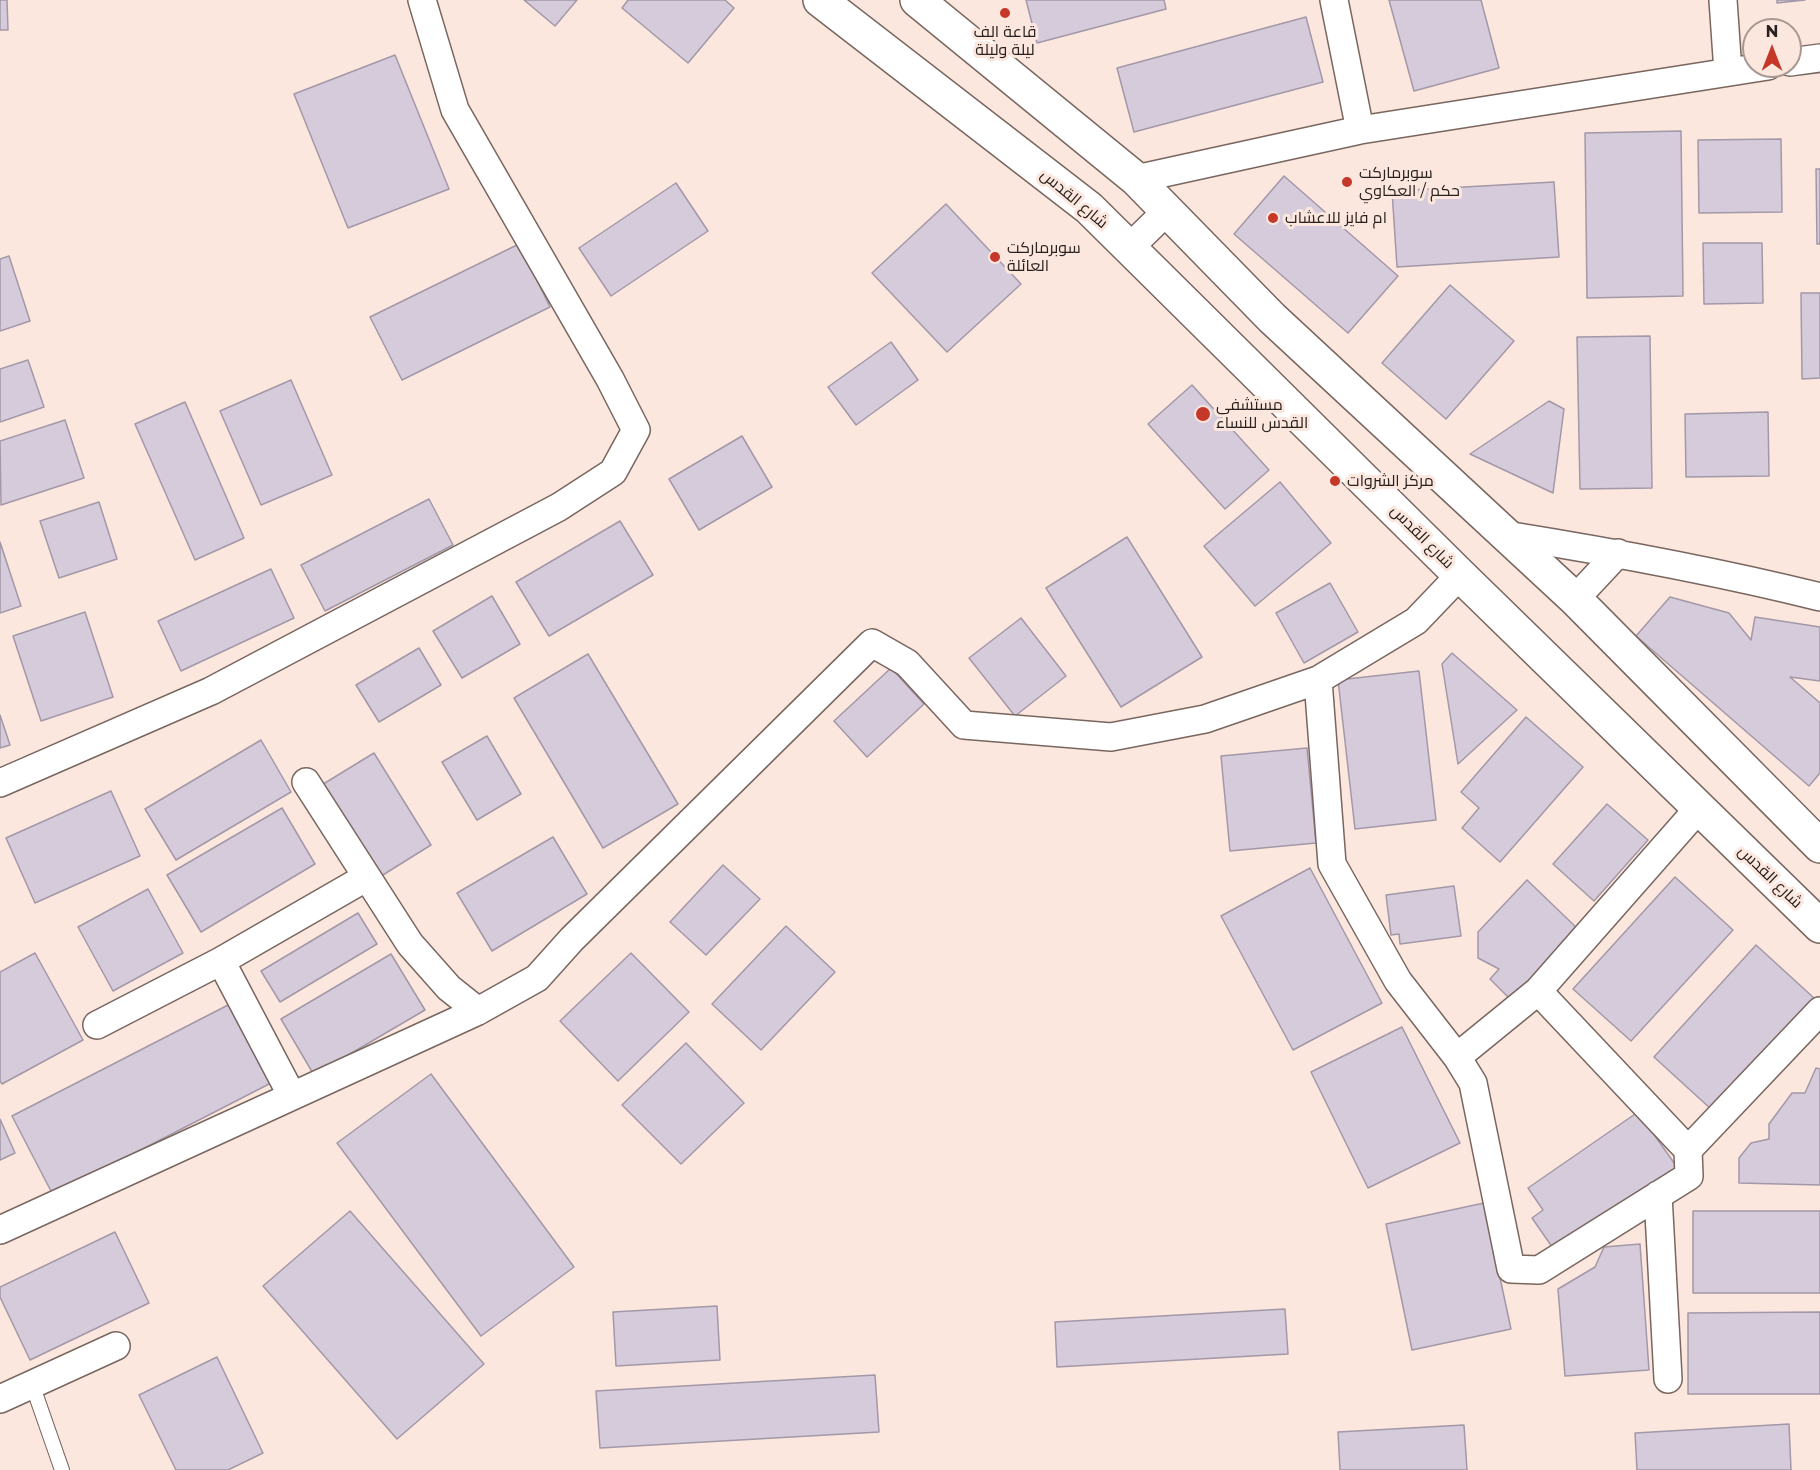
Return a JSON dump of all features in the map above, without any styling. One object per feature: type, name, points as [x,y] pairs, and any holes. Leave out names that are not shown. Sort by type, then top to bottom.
[{"type":"main road","name":"شارع القدس","points":[[820,0],[1089,208],[1460,575],[1820,926]]},
{"type":"main road","points":[[917,0],[1136,179],[1272,318],[1575,599],[1820,846]]},
{"type":"street","points":[[0,783],[211,691],[559,507],[613,472],[636,430],[610,379],[454,111],[422,0]]},
{"type":"street","points":[[1334,0],[1360,130]]},
{"type":"street","points":[[1723,0],[1728,72]]},
{"type":"street","points":[[1802,61],[1820,58]]},
{"type":"street","points":[[1136,179],[1360,130],[1742,70]]},
{"type":"street","points":[[1129,248],[1167,211]]},
{"type":"street","points":[[1506,535],[1732,575],[1820,597]]},
{"type":"street","points":[[1575,599],[1618,553]]},
{"type":"street","points":[[0,1230],[478,1011],[537,978],[572,939],[872,644],[907,663],[964,725],[1111,737],[1205,718],[1318,680],[1416,621],[1460,575]]},
{"type":"street","points":[[1318,680],[1332,864],[1398,981],[1473,1083],[1511,1269],[1539,1270],[1689,1176],[1688,1150],[1538,991]]},
{"type":"street","points":[[306,782],[410,944],[449,988],[478,1011]]},
{"type":"street","points":[[1456,1057],[1538,991],[1699,808]]},
{"type":"street","points":[[97,1025],[221,961],[367,877]]},
{"type":"street","points":[[221,961],[292,1096]]},
{"type":"street","points":[[1688,1150],[1820,1011]]},
{"type":"street","points":[[1658,1195],[1668,1379]]},
{"type":"street","points":[[0,1399],[116,1346]]},
{"type":"lane","points":[[32,1384],[62,1470]]},
{"type":"building","points":[[0,0],[7,0],[8,30],[0,30]]},
{"type":"building","points":[[524,0],[577,0],[555,26]]},
{"type":"building","points":[[628,0],[725,0],[734,8],[688,63],[622,8]]},
{"type":"building","points":[[1026,0],[1164,0],[1166,9],[1037,43]]},
{"type":"building","points":[[1389,0],[1481,0],[1499,68],[1414,91]]},
{"type":"building","points":[[1777,0],[1805,0],[1777,3]]},
{"type":"building","points":[[1306,17],[1323,82],[1134,132],[1117,68]]},
{"type":"building","points":[[395,55],[449,189],[348,228],[294,94]]},
{"type":"building","points":[[1681,131],[1683,296],[1587,298],[1585,133]]},
{"type":"building","points":[[1781,139],[1782,212],[1699,213],[1698,140]]},
{"type":"building","points":[[1816,169],[1820,169],[1820,244],[1817,244]]},
{"type":"building","points":[[1284,176],[1398,276],[1348,333],[1234,234]]},
{"type":"building","points":[[1554,182],[1559,257],[1397,267],[1392,191]]},
{"type":"building","points":[[676,183],[708,231],[611,296],[579,248]]},
{"type":"building","points":[[946,204],[1021,284],[947,352],[872,273]]},
{"type":"building","points":[[1703,243],[1762,243],[1763,303],[1704,304]]},
{"type":"building","points":[[519,244],[550,307],[402,380],[370,317]]},
{"type":"building","points":[[9,256],[30,321],[0,331],[0,259]]},
{"type":"building","points":[[1450,285],[1514,341],[1446,419],[1382,363]]},
{"type":"building","points":[[1801,293],[1820,293],[1820,378],[1802,379]]},
{"type":"building","points":[[1650,336],[1652,488],[1580,489],[1577,337]]},
{"type":"building","points":[[891,342],[918,380],[856,425],[828,387]]},
{"type":"building","points":[[28,360],[44,407],[0,422],[0,369]]},
{"type":"building","points":[[291,380],[332,475],[261,505],[220,411]]},
{"type":"building","points":[[1192,385],[1269,470],[1225,509],[1148,424]]},
{"type":"building","points":[[1549,401],[1564,409],[1553,493],[1470,454]]},
{"type":"building","points":[[185,402],[244,538],[195,560],[135,424]]},
{"type":"building","points":[[1768,412],[1769,476],[1686,477],[1685,414]]},
{"type":"building","points":[[65,420],[84,478],[1,505],[0,441]]},
{"type":"building","points":[[742,436],[772,487],[699,530],[669,479]]},
{"type":"building","points":[[1280,482],[1331,543],[1255,606],[1204,546]]},
{"type":"building","points":[[429,499],[453,545],[325,611],[301,565]]},
{"type":"building","points":[[99,502],[117,559],[59,578],[40,521]]},
{"type":"building","points":[[620,521],[653,575],[549,636],[516,582]]},
{"type":"building","points":[[1127,537],[1202,657],[1121,707],[1046,588]]},
{"type":"building","points":[[0,542],[21,606],[0,613]]},
{"type":"building","points":[[271,569],[294,618],[181,671],[158,621]]},
{"type":"building","points":[[1330,583],[1358,632],[1304,663],[1276,613]]},
{"type":"building","points":[[492,596],[520,644],[462,678],[433,631]]},
{"type":"building","points":[[1670,597],[1729,613],[1751,640],[1755,617],[1820,627],[1820,681],[1790,677],[1820,703],[1820,773],[1809,786],[1636,636]]},
{"type":"building","points":[[85,612],[113,697],[41,721],[13,636]]},
{"type":"building","points":[[1021,618],[1066,676],[1015,716],[969,658]]},
{"type":"building","points":[[419,648],[441,685],[379,722],[356,685]]},
{"type":"building","points":[[1452,653],[1517,710],[1458,764],[1442,664]]},
{"type":"building","points":[[588,654],[678,804],[603,848],[514,698]]},
{"type":"building","points":[[891,668],[924,704],[867,757],[834,721]]},
{"type":"building","points":[[1419,671],[1436,820],[1355,829],[1338,680]]},
{"type":"building","points":[[0,715],[10,745],[0,748]]},
{"type":"building","points":[[1526,717],[1583,767],[1500,862],[1462,828],[1479,808],[1461,792]]},
{"type":"building","points":[[487,736],[521,794],[477,820],[442,762]]},
{"type":"building","points":[[261,740],[291,792],[176,860],[145,809]]},
{"type":"building","points":[[1307,748],[1316,843],[1230,851],[1221,756]]},
{"type":"building","points":[[374,753],[431,845],[378,878],[320,786]]},
{"type":"building","points":[[111,791],[140,856],[35,903],[6,838]]},
{"type":"building","points":[[1607,804],[1648,840],[1594,901],[1553,864]]},
{"type":"building","points":[[282,808],[315,864],[201,932],[167,875]]},
{"type":"building","points":[[553,837],[587,894],[492,951],[457,893]]},
{"type":"building","points":[[723,865],[760,899],[706,955],[670,922]]},
{"type":"building","points":[[1310,868],[1382,1003],[1293,1050],[1221,916]]},
{"type":"building","points":[[1675,877],[1733,930],[1631,1041],[1573,989]]},
{"type":"building","points":[[1527,880],[1579,930],[1512,1001],[1490,979],[1499,969],[1478,958],[1478,932]]},
{"type":"building","points":[[1454,886],[1461,936],[1400,944],[1399,934],[1391,935],[1386,895]]},
{"type":"building","points":[[148,889],[183,953],[113,991],[78,927]]},
{"type":"building","points":[[358,913],[377,944],[280,1002],[261,971]]},
{"type":"building","points":[[786,926],[835,972],[761,1050],[712,1004]]},
{"type":"building","points":[[1756,945],[1814,998],[1712,1110],[1654,1057]]},
{"type":"building","points":[[35,953],[83,1040],[2,1084],[0,1081],[0,972]]},
{"type":"building","points":[[631,953],[689,1012],[618,1081],[560,1021]]},
{"type":"building","points":[[391,954],[425,1010],[314,1075],[281,1019]]},
{"type":"building","points":[[230,1004],[271,1083],[53,1195],[12,1116]]},
{"type":"building","points":[[1402,1027],[1460,1143],[1368,1188],[1311,1072]]},
{"type":"building","points":[[686,1043],[744,1103],[681,1164],[622,1105]]},
{"type":"building","points":[[1816,1068],[1820,1069],[1820,1185],[1739,1183],[1739,1158],[1751,1143],[1769,1139],[1769,1124],[1792,1093],[1805,1093]]},
{"type":"building","points":[[431,1074],[574,1267],[481,1336],[337,1143]]},
{"type":"building","points":[[1638,1112],[1677,1167],[1555,1251],[1532,1218],[1543,1210],[1528,1188]]},
{"type":"building","points":[[0,1119],[15,1153],[0,1160]]},
{"type":"building","points":[[1484,1203],[1511,1329],[1412,1350],[1386,1224]]},
{"type":"building","points":[[350,1211],[484,1364],[397,1439],[263,1286]]},
{"type":"building","points":[[1693,1211],[1820,1211],[1820,1293],[1693,1293]]},
{"type":"building","points":[[115,1232],[149,1303],[30,1360],[0,1297],[0,1287]]},
{"type":"building","points":[[1640,1244],[1649,1370],[1565,1376],[1558,1289],[1595,1267],[1604,1247]]},
{"type":"building","points":[[717,1306],[720,1360],[616,1366],[613,1312]]},
{"type":"building","points":[[1285,1309],[1288,1354],[1057,1367],[1055,1322]]},
{"type":"building","points":[[1820,1312],[1820,1394],[1688,1394],[1688,1313]]},
{"type":"building","points":[[217,1357],[263,1453],[228,1470],[176,1470],[139,1395]]},
{"type":"building","points":[[875,1375],[879,1432],[600,1448],[596,1391]]},
{"type":"building","points":[[1789,1424],[1791,1470],[1637,1470],[1635,1433]]},
{"type":"building","points":[[1464,1425],[1467,1470],[1340,1470],[1338,1432]]},
{"type":"place","name":"قاعة الف ليلة وليلة","points":[[1005,13]]},
{"type":"place","name":"سوبرماركت حكم / العكاوي","points":[[1347,182]]},
{"type":"place","name":"ام فايز للاعشاب","points":[[1273,218]]},
{"type":"place","name":"سوبرماركت العائلة","points":[[995,257]]},
{"type":"place","name":"مستشفى القدس للنساء","points":[[1203,414]]},
{"type":"place","name":"مركز الشروات","points":[[1335,481]]}]
